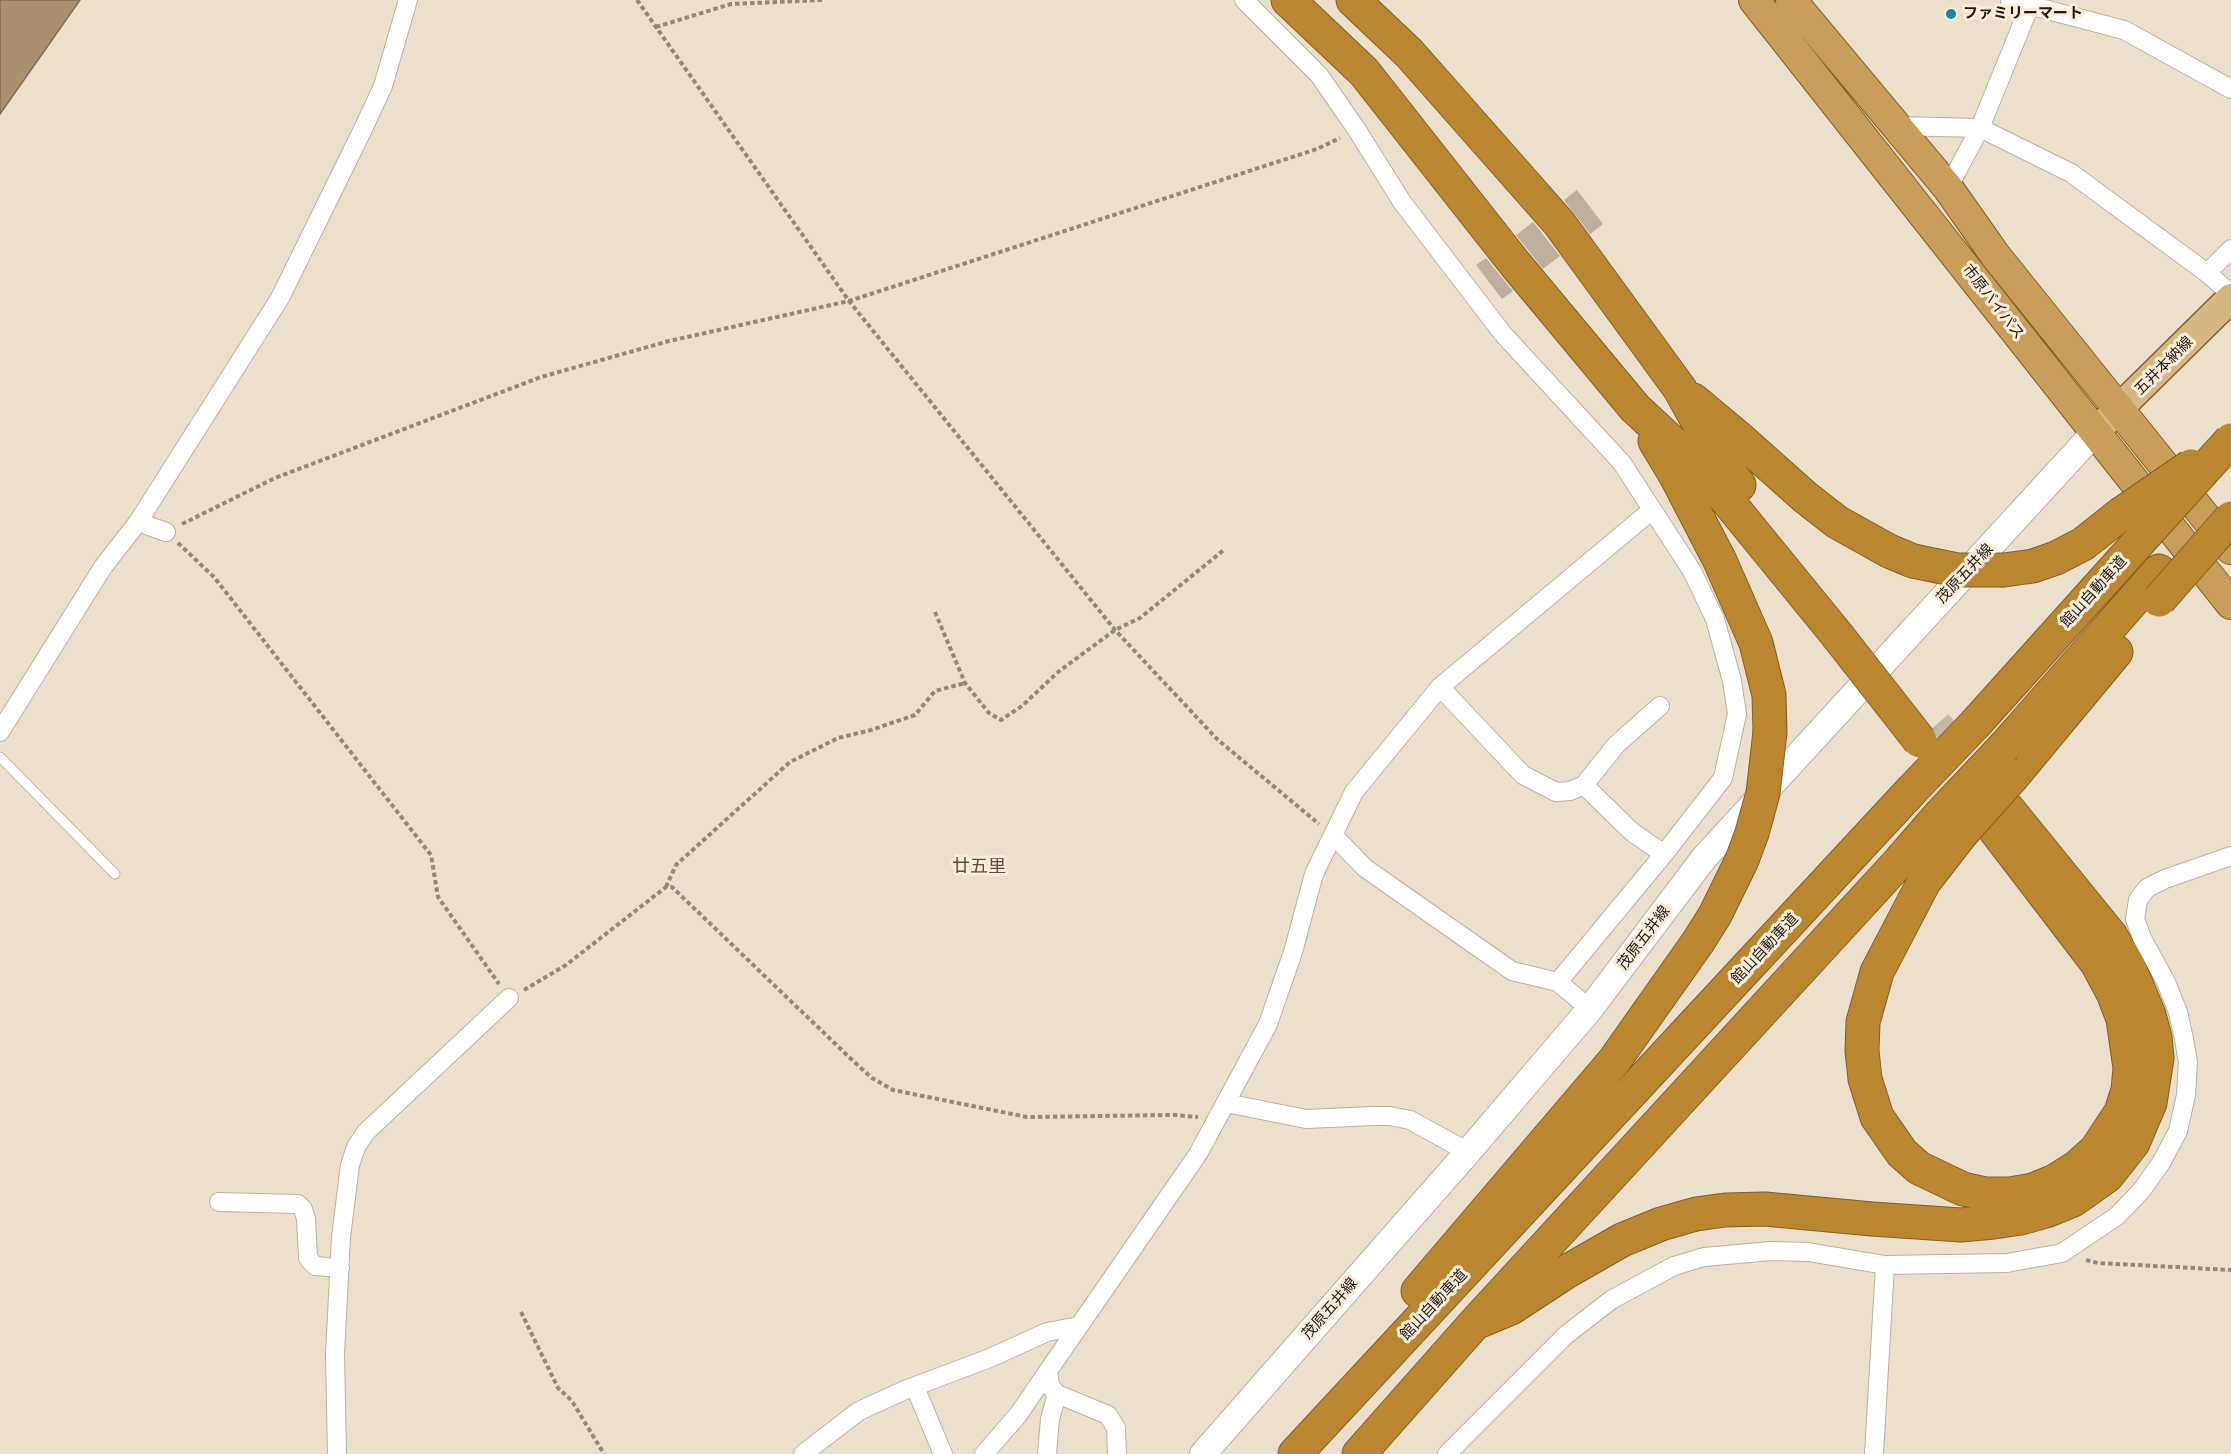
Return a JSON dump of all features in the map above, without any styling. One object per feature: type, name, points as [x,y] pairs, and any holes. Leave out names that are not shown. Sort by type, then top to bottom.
[{"type":"highway","points":[[1288,0],[1364,72]]},
{"type":"highway","points":[[1311,0],[1364,72],[1516,265],[1635,408],[1704,472],[1845,630]]},
{"type":"highway","points":[[1353,0],[1409,53],[1559,223],[1680,389],[1718,458],[1845,630],[1928,733]]},
{"type":"highway","points":[[1377,0],[1409,53]]},
{"type":"highway","name":"市原バイパス","points":[[1754,0],[2231,604]]},
{"type":"highway","name":"市原バイパス","points":[[1791,0],[1948,188],[1995,255],[2231,549]]},
{"type":"highway","points":[[1680,389],[1804,497],[1837,522],[1889,551],[1913,561],[1957,570],[2004,570],[2033,566],[2134,524]]},
{"type":"highway","points":[[1283,1454],[1298,1431],[1614,1061],[1715,915],[1742,860],[1752,833],[1763,793],[1770,732],[1769,695],[1762,665],[1747,621],[1720,561],[1676,476],[1635,408]]},
{"type":"highway","name":"館山自動車道","points":[[1295,1454],[1976,723],[2134,524],[2224,448]]},
{"type":"highway","points":[[1359,1454],[1475,1323],[1891,871],[1951,824],[2009,761],[2159,585],[2231,496]]},
{"type":"highway","points":[[2159,585],[2231,518]]},
{"type":"highway","points":[[1475,1323],[1511,1308],[1566,1272],[1622,1240],[1661,1224],[1696,1214],[1725,1210],[1765,1209],[1961,1225],[1994,1222],[2021,1218],[2055,1208],[2073,1200],[2107,1176],[2133,1143],[2150,1103],[2157,1058],[2155,1037],[2149,1015],[2128,967],[2111,936],[2002,819],[2097,963],[2114,993],[2123,1019],[2130,1068],[2128,1090],[2121,1112],[2096,1150],[2077,1167],[2055,1181],[2033,1190],[2010,1194],[1986,1194],[1963,1189],[1919,1168],[1902,1153],[1877,1117],[1865,1078],[1862,1051],[1863,1022],[1877,972],[1951,824]]},
{"type":"main road","name":"五井本納線","points":[[2095,432],[2231,296]]},
{"type":"main road","name":"茂原五井線","points":[[1203,1454],[1590,1009],[1704,858],[2095,432]]},
{"type":"street","points":[[0,732],[104,567],[138,522],[280,298],[382,86],[408,0]]},
{"type":"street","points":[[1244,0],[1319,75],[1402,202],[1503,334],[1622,462],[1692,572],[1715,619],[1732,681],[1737,714],[1723,778],[1664,854],[1558,982]]},
{"type":"street","points":[[2010,0],[2031,2],[2124,30],[2231,89]]},
{"type":"street","points":[[1948,188],[1980,128],[2031,2]]},
{"type":"street","points":[[1895,126],[1980,128],[2071,173],[2207,273],[2231,296]]},
{"type":"street","points":[[2207,273],[2231,249]]},
{"type":"street","points":[[984,1454],[1018,1415],[1198,1154],[1268,1024],[1293,952],[1314,874],[1354,792],[1440,687],[1652,510]]},
{"type":"street","points":[[138,522],[166,532]]},
{"type":"street","points":[[1440,687],[1523,775],[1556,792],[1570,791],[1584,785],[1617,744],[1660,706]]},
{"type":"street","points":[[1584,785],[1632,832],[1664,854]]},
{"type":"street","points":[[1334,836],[1365,868],[1512,971],[1558,982],[1590,1009]]},
{"type":"street","points":[[1447,1454],[1566,1335],[1611,1300],[1674,1266],[1704,1257],[1771,1251],[1808,1252],[1885,1264],[2007,1263],[2062,1253],[2117,1216],[2141,1191],[2161,1163],[2178,1131],[2186,1095],[2188,1062],[2178,1012],[2135,919],[2138,900],[2147,888],[2165,879],[2231,856]]},
{"type":"street","points":[[337,1454],[335,1364],[340,1268],[350,1165],[366,1132],[509,998]]},
{"type":"street","points":[[1221,1111],[1306,1119],[1372,1116],[1410,1120],[1468,1152]]},
{"type":"street","points":[[219,1202],[298,1204],[303,1209],[306,1219],[308,1258],[315,1266],[340,1268]]},
{"type":"street","points":[[1874,1454],[1885,1264]]},
{"type":"street","points":[[803,1454],[859,1411],[990,1358],[1047,1332],[1079,1326]]},
{"type":"street","points":[[1048,1371],[1050,1386],[1057,1394],[1108,1415],[1116,1428],[1117,1454]]},
{"type":"street","points":[[915,1387],[943,1454]]},
{"type":"street","points":[[1047,1454],[1050,1419],[1057,1394]]},
{"type":"lane","points":[[0,757],[115,874]]},
{"type":"path","points":[[637,0],[849,301],[1115,630],[1218,740],[1334,836]]},
{"type":"path","points":[[656,27],[731,4],[823,0]]},
{"type":"path","points":[[965,683],[935,692],[915,715],[871,730],[837,738],[790,762],[676,865],[666,887],[566,965],[509,998],[438,897],[431,855],[214,577],[166,532],[275,478],[542,377],[669,341],[849,301],[1317,149],[1357,130]]},
{"type":"path","points":[[935,612],[965,683],[988,713],[1001,720],[1022,706],[1058,672],[1115,630],[1140,618],[1225,549]]},
{"type":"path","points":[[666,887],[672,887],[872,1078],[893,1090],[1027,1117],[1174,1115],[1221,1111]]},
{"type":"path","points":[[2062,1253],[2098,1263],[2231,1270]]},
{"type":"path","points":[[521,1312],[558,1388],[572,1401],[604,1454]]},
{"type":"shaded area","points":[[0,0],[80,0],[0,114]]},
{"type":"building","points":[[1577,190],[1603,224],[1590,234],[1564,200]]},
{"type":"building","points":[[1533,222],[1560,256],[1543,269],[1516,235]]},
{"type":"building","points":[[1486,258],[1513,291],[1502,299],[1476,265]]},
{"type":"tunnel","points":[[1936,725],[1997,796]]},
{"type":"place","name":"ファミリーマート","points":[[1951,14]]},
{"type":"district","name":"廿五里","points":[[979,867]]}]
